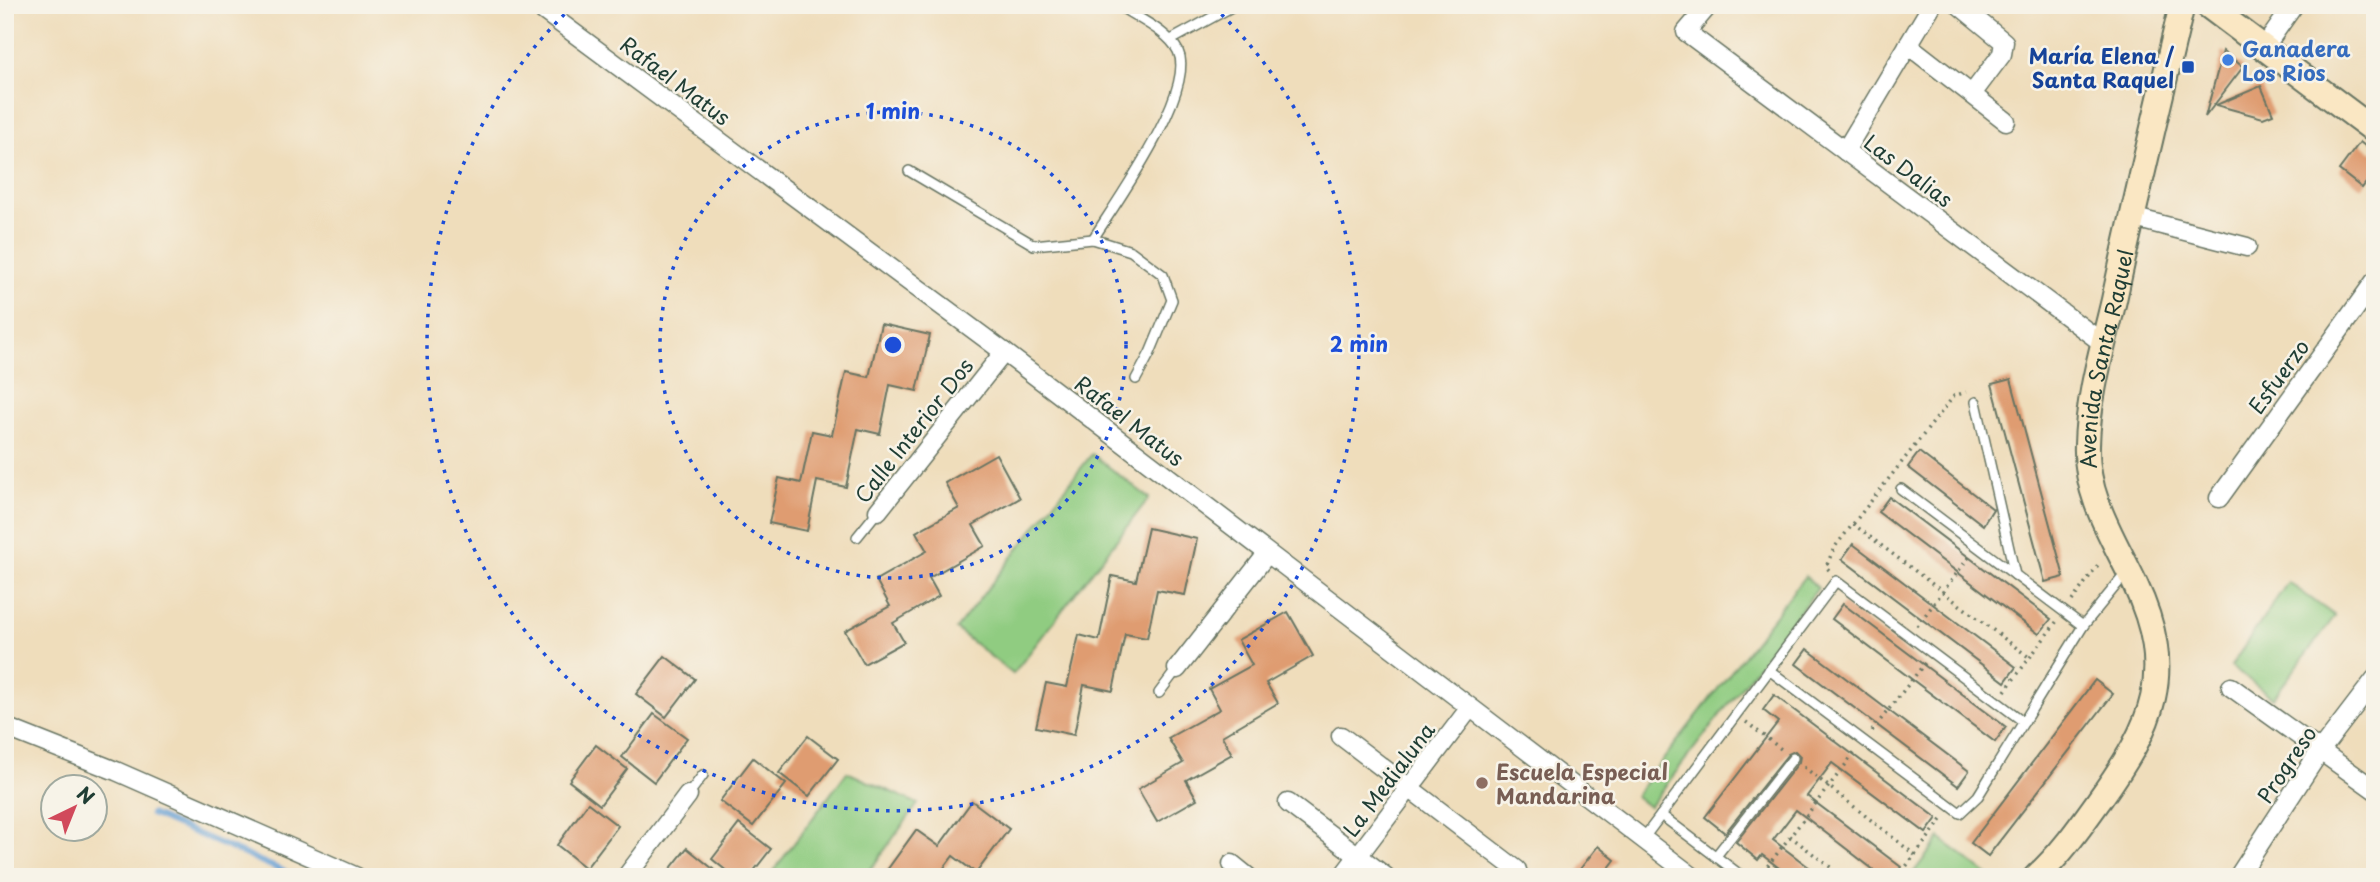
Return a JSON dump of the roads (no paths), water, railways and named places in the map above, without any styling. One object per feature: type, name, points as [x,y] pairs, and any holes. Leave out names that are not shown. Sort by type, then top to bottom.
[{"type":"main road","name":"Avenida Santa Raquel","points":[[2036,877],[2062,851],[2132,753],[2151,716],[2157,686],[2154,645],[2144,604],[2095,501],[2087,464],[2090,418],[2104,344],[2131,217],[2182,5]]},
{"type":"main road","points":[[2207,5],[2375,131]]},
{"type":"street","name":"Rafael Matus","points":[[536,5],[1004,352],[1469,709],[1693,877]]},
{"type":"street","name":"Las Dalias","points":[[1709,5],[1686,32],[2104,344]]},
{"type":"street","points":[[1845,151],[1932,5]]},
{"type":"street","points":[[1959,5],[2004,42],[2002,54],[1972,94]]},
{"type":"street","points":[[2263,49],[2294,5]]},
{"type":"street","points":[[1908,45],[2006,121]]},
{"type":"street","points":[[2131,217],[2247,247]]},
{"type":"street","name":"Esfuerzo","points":[[2218,498],[2375,281]]},
{"type":"street","name":"Calle Interior Dos","points":[[878,511],[1004,352]]},
{"type":"street","points":[[1177,669],[1267,554]]},
{"type":"street","name":"Progreso","points":[[2238,877],[2320,751],[2375,679]]},
{"type":"street","points":[[2231,687],[2375,790]]},
{"type":"street","name":"La Medialuna","points":[[1342,877],[1469,709]]},
{"type":"street","points":[[5,727],[116,771],[357,877]]},
{"type":"street","points":[[1341,736],[1517,870]]},
{"type":"street","points":[[626,877],[688,795]]},
{"type":"street","points":[[1288,803],[1387,877]]},
{"type":"street","points":[[1232,864],[1248,877]]},
{"type":"lane","points":[[1093,239],[1152,145],[1179,83],[1182,65],[1171,40],[1118,5]]},
{"type":"lane","points":[[1171,40],[1235,5]]},
{"type":"lane","points":[[909,171],[1034,245],[1093,239],[1131,251],[1163,275],[1172,300],[1136,379]]},
{"type":"lane","points":[[1976,402],[2014,575]]},
{"type":"lane","points":[[1901,489],[2083,626]]},
{"type":"lane","name":"Calle Interior Dos","points":[[857,537],[878,511]]},
{"type":"lane","points":[[1769,670],[1960,813],[1978,796],[2083,626],[2129,570]]},
{"type":"lane","points":[[1643,839],[1836,581],[2024,722]]},
{"type":"lane","points":[[1159,693],[1177,669]]},
{"type":"lane","points":[[1716,856],[1793,758]]},
{"type":"lane","points":[[688,795],[703,775]]},
{"type":"lane","points":[[1661,815],[1743,877]]},
{"type":"waterway","points":[[151,814],[297,877]]},
{"type":"place","name":"Ganadera Los Rios","points":[[2228,60]]},
{"type":"place","name":"María Elena / Santa Raquel","points":[[2188,67]]},
{"type":"place","name":"Escuela Especial Mandarina","points":[[1482,783]]}]
